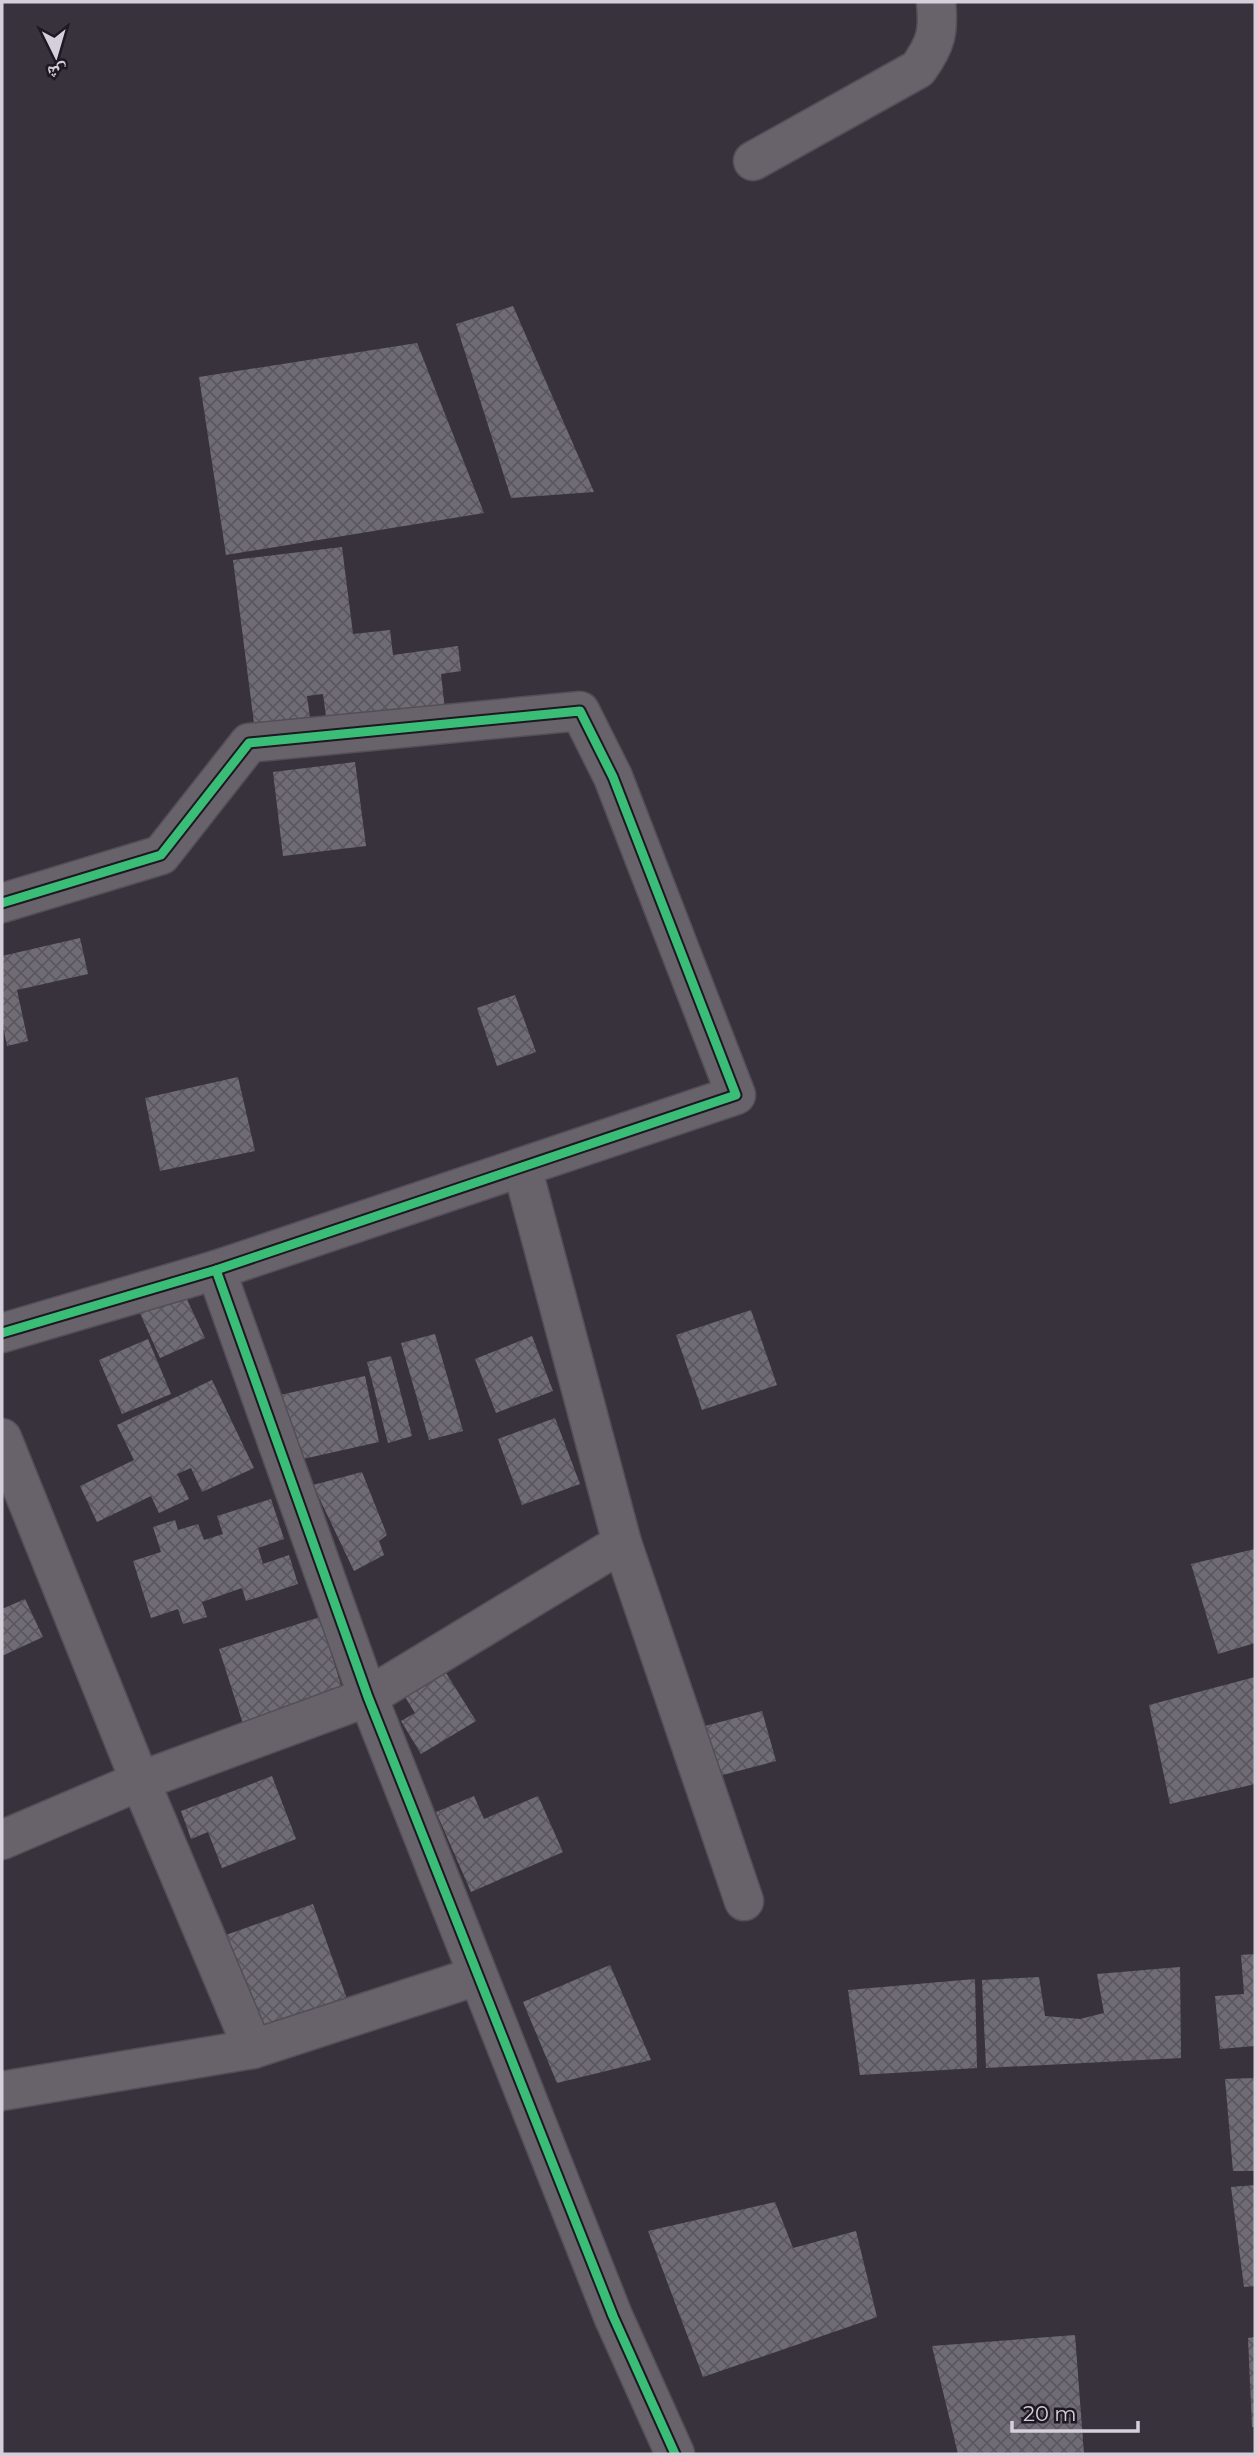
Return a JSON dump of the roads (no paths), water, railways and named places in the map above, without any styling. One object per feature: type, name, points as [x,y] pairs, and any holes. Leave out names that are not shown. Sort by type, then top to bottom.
[{"type":"street","points":[[754,161],[918,69],[932,50],[939,27],[936,2]]},
{"type":"street","points":[[2,903],[161,855],[249,743],[580,711],[613,777],[736,1095],[216,1270],[2,1333]]},
{"type":"street","points":[[522,1167],[622,1543],[744,1900]]},
{"type":"street","points":[[216,1270],[368,1697],[613,2316],[675,2454]]},
{"type":"street","points":[[2,1438],[140,1781],[253,2049]]},
{"type":"street","points":[[2,1840],[140,1781],[368,1697],[622,1543]]},
{"type":"street","points":[[3,2088],[253,2049],[477,1976]]}]
